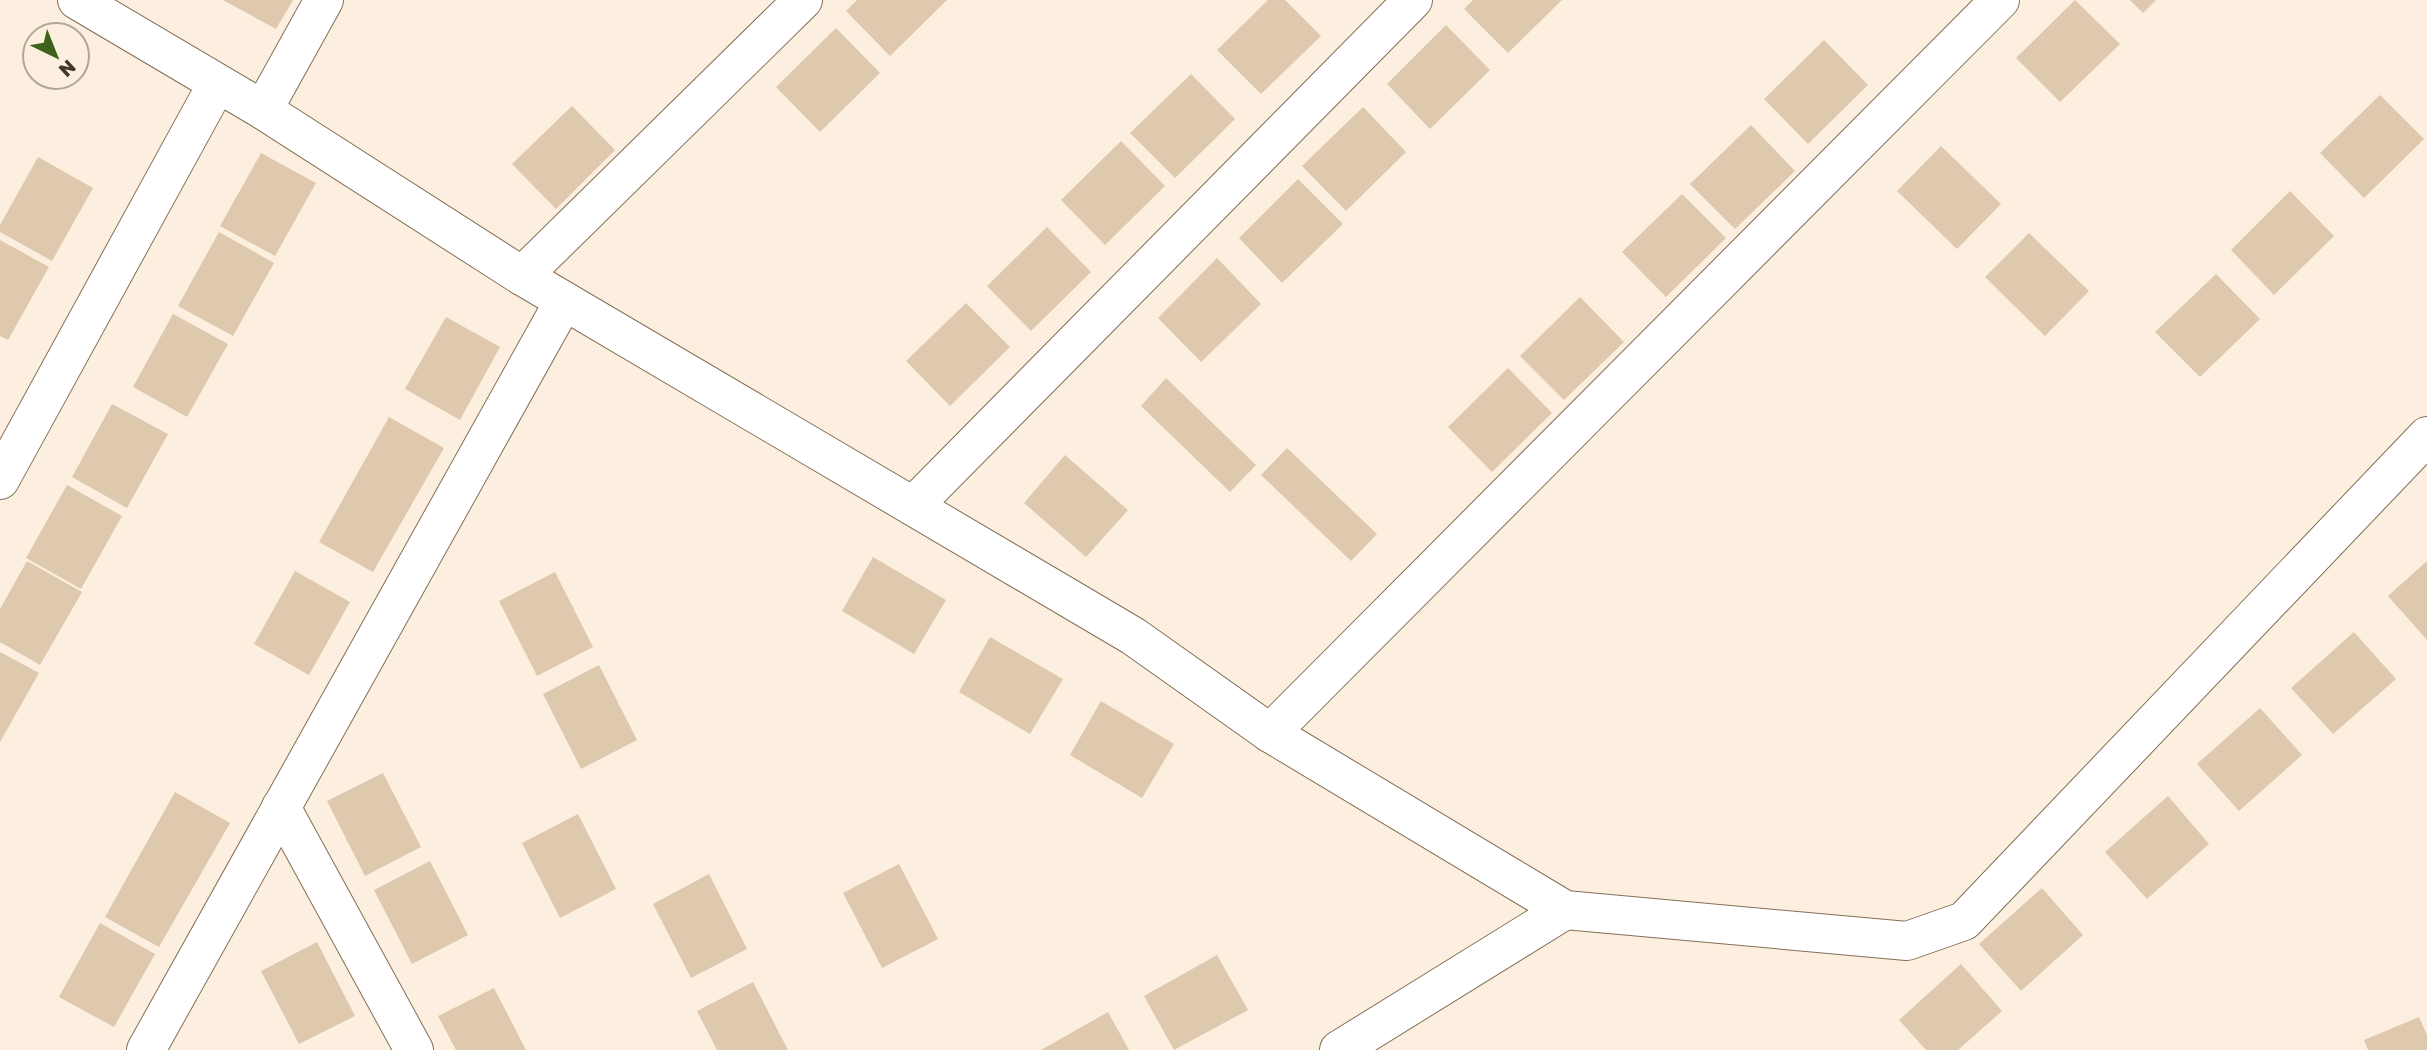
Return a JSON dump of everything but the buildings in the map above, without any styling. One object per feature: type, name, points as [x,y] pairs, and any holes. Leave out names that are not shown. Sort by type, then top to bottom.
[{"type":"street","points":[[77,0],[263,110],[522,276],[1133,636],[1270,733],[1565,910],[1907,941],[1964,921],[2427,436]]},
{"type":"street","points":[[263,110],[324,0]]},
{"type":"street","points":[[522,276],[803,0]]},
{"type":"street","points":[[913,506],[1413,0]]},
{"type":"street","points":[[1270,733],[2000,0]]},
{"type":"street","points":[[0,480],[217,84]]},
{"type":"street","points":[[146,1050],[564,301]]},
{"type":"street","points":[[281,807],[414,1050]]},
{"type":"street","points":[[1339,1050],[1565,910]]}]
